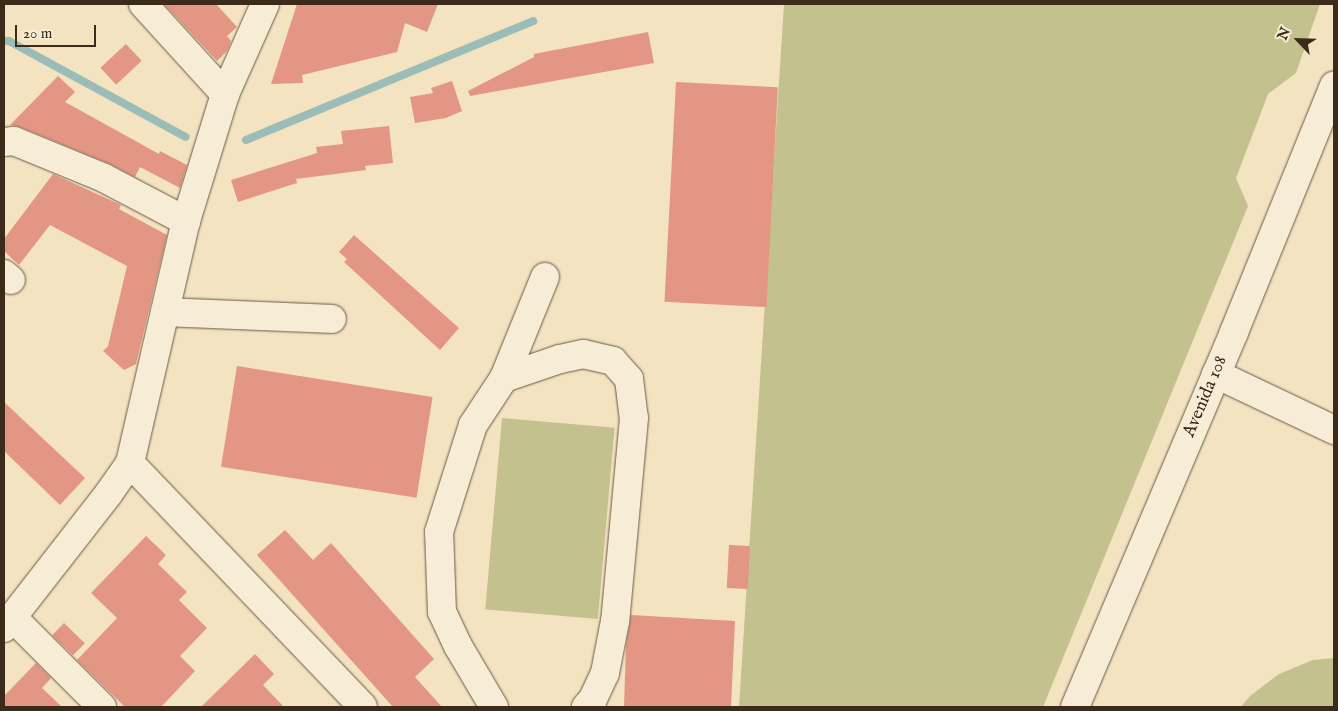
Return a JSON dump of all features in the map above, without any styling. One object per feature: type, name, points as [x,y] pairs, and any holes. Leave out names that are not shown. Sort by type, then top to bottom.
[{"type":"street","points":[[143,4],[225,94]]},
{"type":"street","points":[[102,707],[8,623],[130,463],[186,221],[225,94],[265,4]]},
{"type":"street","name":"Avenida 108","points":[[1074,707],[1216,374],[1334,86]]},
{"type":"street","points":[[4,142],[14,141],[104,178],[186,221]]},
{"type":"street","points":[[494,707],[458,646],[442,612],[439,532],[473,425],[504,378],[545,277]]},
{"type":"street","points":[[165,312],[332,319]]},
{"type":"street","points":[[504,378],[560,359],[583,354],[613,362],[629,379],[634,418],[615,622],[605,673],[593,699],[586,707]]},
{"type":"street","points":[[1216,374],[1334,430]]},
{"type":"street","points":[[130,463],[363,707]]},
{"type":"shaded area","points":[[784,4],[1320,4],[1296,73],[1268,94],[1236,178],[1248,206],[1043,707],[739,707]]},
{"type":"shaded area","points":[[502,418],[615,428],[598,619],[485,609]]},
{"type":"shaded area","points":[[1334,658],[1334,707],[1241,707],[1250,696],[1279,674],[1313,660]]},
{"type":"building","points":[[164,4],[216,4],[237,27],[227,36],[231,41],[227,51],[217,61]]},
{"type":"building","points":[[297,4],[438,4],[427,32],[405,23],[397,52],[302,75],[303,83],[271,84]]},
{"type":"building","points":[[648,32],[654,63],[470,96],[468,91],[534,57],[534,54]]},
{"type":"building","points":[[126,44],[142,61],[116,85],[100,68]]},
{"type":"building","points":[[58,76],[75,92],[65,102],[159,154],[160,151],[187,165],[180,188],[140,167],[135,177],[110,164],[20,127],[10,125]]},
{"type":"building","points":[[452,81],[462,111],[446,118],[415,123],[410,97],[433,93],[431,88]]},
{"type":"building","points":[[676,82],[778,87],[766,307],[664,302]]},
{"type":"building","points":[[389,126],[393,163],[365,166],[366,170],[296,179],[297,183],[238,202],[231,180],[317,153],[316,147],[343,144],[341,131]]},
{"type":"building","points":[[53,174],[121,205],[119,209],[167,235],[136,364],[124,370],[103,351],[108,346],[127,266],[50,225],[19,265],[4,251],[4,239]]},
{"type":"building","points":[[354,235],[459,328],[440,350],[344,262],[347,259],[339,252]]},
{"type":"building","points":[[237,366],[433,397],[417,498],[221,467]]},
{"type":"building","points":[[4,402],[85,478],[60,505],[4,451]]},
{"type":"building","points":[[285,530],[313,560],[331,543],[434,659],[415,677],[442,707],[393,707],[257,555]]},
{"type":"building","points":[[146,536],[166,555],[158,564],[187,592],[179,600],[207,628],[180,656],[195,671],[161,707],[125,707],[77,660],[117,618],[91,593]]},
{"type":"building","points":[[729,545],[750,546],[748,589],[727,588]]},
{"type":"building","points":[[631,615],[735,621],[731,707],[624,707],[626,645]]},
{"type":"building","points":[[64,623],[85,643],[73,655],[52,635]]},
{"type":"building","points":[[255,654],[274,674],[263,685],[284,707],[201,707]]},
{"type":"building","points":[[36,663],[51,678],[42,688],[62,707],[4,707],[4,696]]},
{"type":"waterway","points":[[246,140],[533,21]]},
{"type":"waterway","points":[[4,41],[9,41],[186,137]]}]
